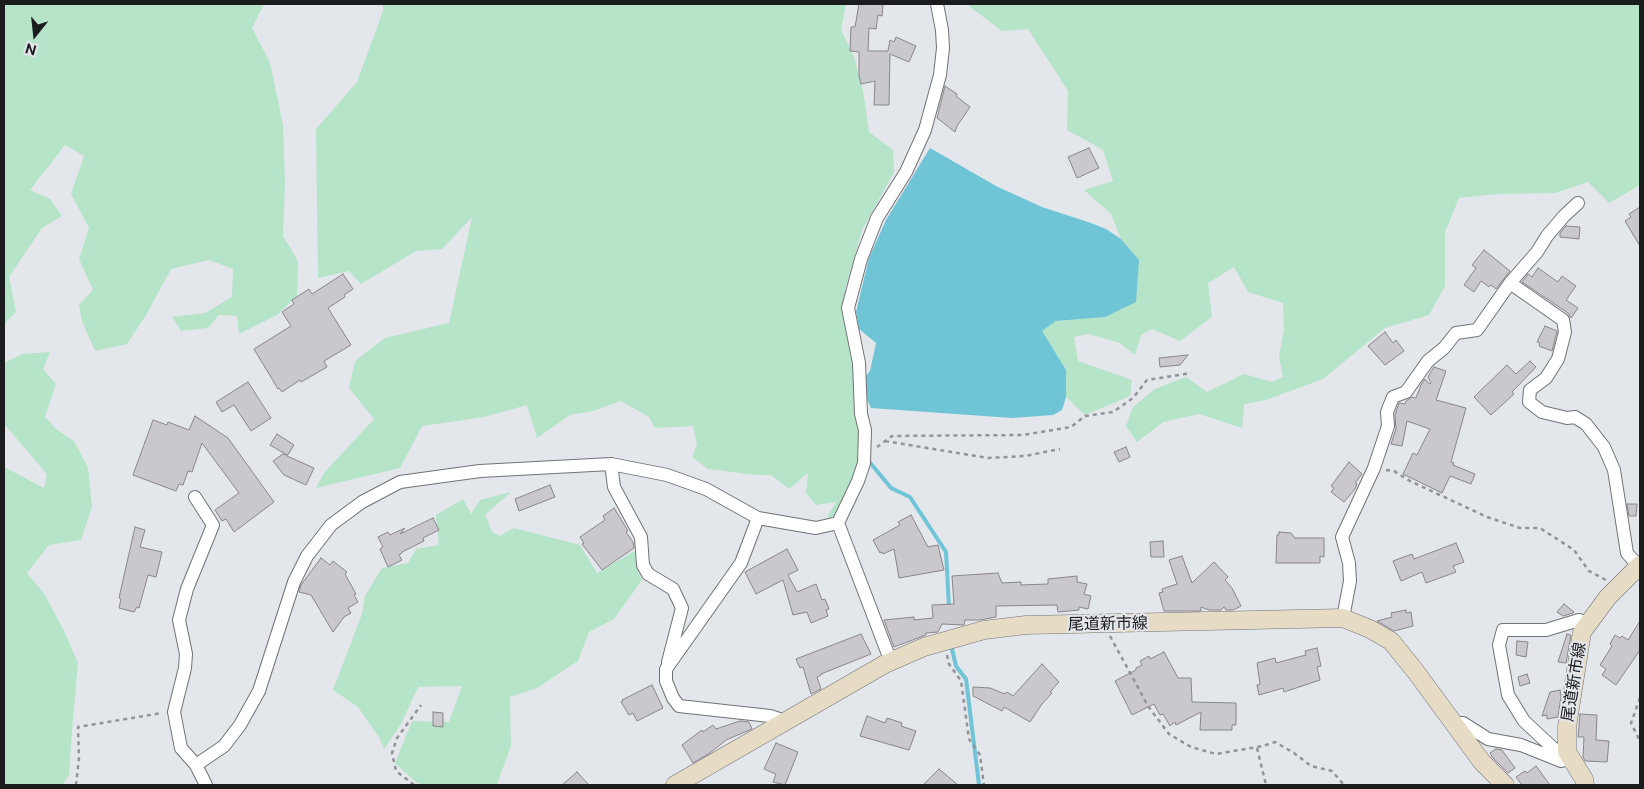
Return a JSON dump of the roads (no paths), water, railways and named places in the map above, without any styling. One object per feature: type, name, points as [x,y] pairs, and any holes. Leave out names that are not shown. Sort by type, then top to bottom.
[{"type":"main road","name":"尾道新市線","points":[[1585,785],[1584,780],[1567,752],[1567,727],[1582,632],[1608,597],[1640,564]]},
{"type":"main road","name":"尾道新市線","points":[[675,785],[891,662],[924,648],[984,630],[1017,626],[1343,618],[1370,629],[1391,641],[1482,762],[1505,785]]},
{"type":"street","points":[[891,662],[838,523],[864,464],[866,430],[862,414],[858,363],[848,308],[861,259],[877,218],[906,172],[925,130],[940,75],[943,48],[942,30],[936,4]]},
{"type":"street","points":[[1343,618],[1350,582],[1349,563],[1342,537],[1374,468],[1388,426],[1387,412],[1393,397],[1406,392],[1428,361],[1444,348],[1456,333],[1477,330],[1510,283],[1547,236],[1564,216],[1578,204]]},
{"type":"street","points":[[1510,283],[1563,320],[1565,332],[1558,358],[1546,378],[1530,390],[1529,402],[1542,412],[1567,418],[1575,417],[1586,424],[1604,447],[1614,470],[1627,554],[1640,564]]},
{"type":"street","points":[[196,765],[224,746],[240,725],[259,691],[294,582],[307,556],[331,525],[362,502],[400,482],[480,471],[611,464],[682,480],[706,489],[758,518],[816,528],[838,523]]},
{"type":"street","points":[[611,464],[614,488],[641,537],[643,565],[648,574],[673,589],[682,608],[666,669],[666,681],[673,698],[679,706],[770,716],[779,719],[783,724]]},
{"type":"street","points":[[195,497],[213,525],[188,589],[179,620],[186,654],[185,668],[174,712],[181,748],[196,765],[206,785]]},
{"type":"street","points":[[666,669],[740,563],[758,518]]},
{"type":"street","points":[[1570,758],[1554,748],[1524,721],[1508,695],[1499,645],[1503,630],[1546,630],[1579,620],[1589,623]]},
{"type":"street","points":[[1453,723],[1463,723],[1488,739],[1520,745],[1561,761],[1570,758]]},
{"type":"water","points":[[930,148],[996,186],[1042,207],[1106,229],[1121,239],[1139,260],[1136,302],[1105,317],[1056,321],[1042,331],[1066,370],[1066,397],[1062,410],[1053,415],[1012,418],[871,408],[860,384],[870,371],[876,343],[859,329],[856,312],[869,258],[886,220]]},
{"type":"waterway","points":[[867,459],[891,488],[910,497],[946,552],[949,608]]},
{"type":"waterway","points":[[951,645],[956,666],[966,679],[979,785]]}]
